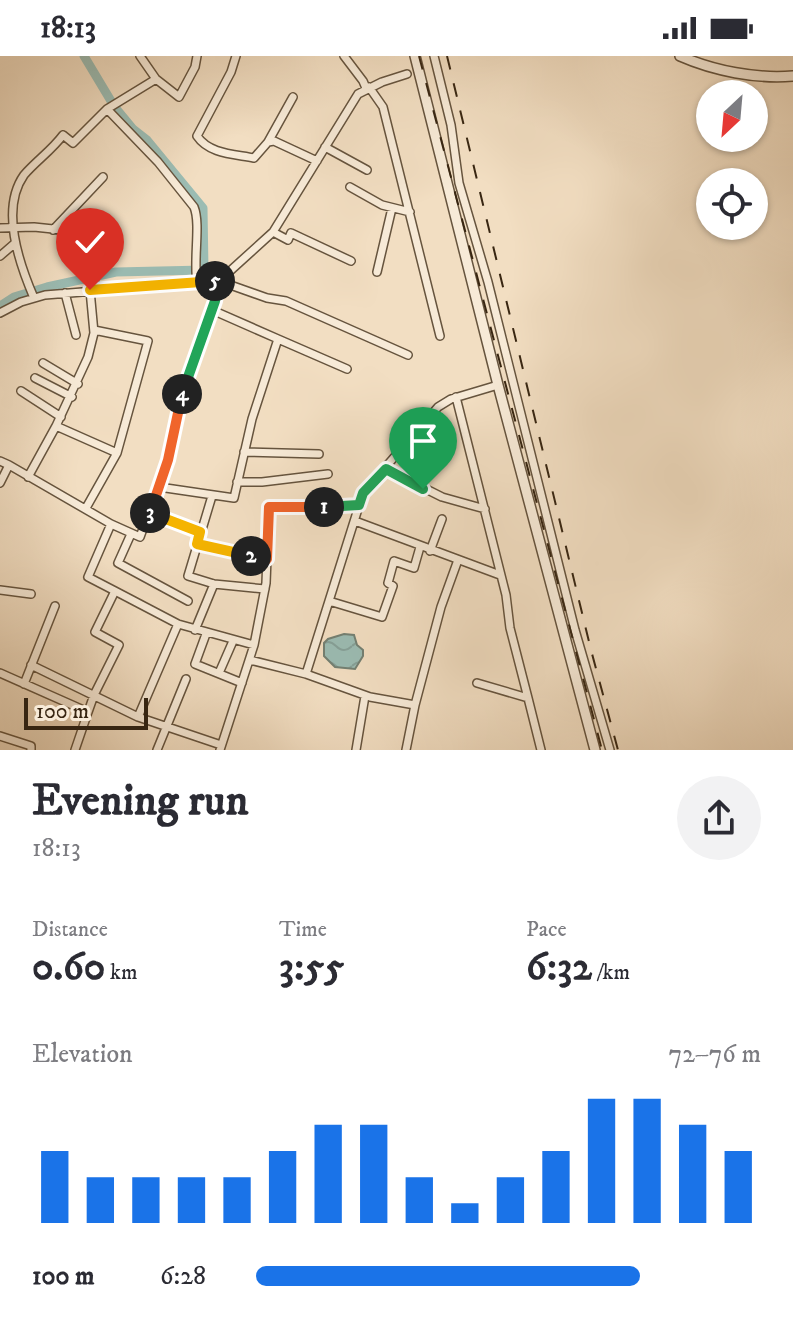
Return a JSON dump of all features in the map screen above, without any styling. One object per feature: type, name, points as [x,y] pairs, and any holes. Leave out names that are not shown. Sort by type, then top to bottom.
[{"type":"street","points":[[140,56],[156,79],[179,97],[195,67],[197,56]]},
{"type":"street","points":[[236,56],[231,72],[197,136],[204,145],[254,158],[268,142],[293,97]]},
{"type":"street","points":[[344,56],[383,107],[440,336]]},
{"type":"street","points":[[415,56],[595,750]]},
{"type":"street","points":[[434,56],[451,125],[459,183],[488,282],[575,630],[610,750]]},
{"type":"street","points":[[680,56],[750,75],[793,76]]},
{"type":"street","points":[[0,461],[111,524],[140,537],[168,460],[186,379],[212,310],[219,281],[273,232],[353,100],[368,88],[407,74]]},
{"type":"street","points":[[34,298],[14,244],[8,197],[25,174],[63,135],[73,143],[107,109],[156,79]]},
{"type":"street","points":[[107,109],[158,162],[194,207],[198,215],[194,259],[196,280]]},
{"type":"street","points":[[268,142],[274,141],[317,161]]},
{"type":"street","points":[[325,147],[367,170]]},
{"type":"street","points":[[53,230],[103,177]]},
{"type":"street","points":[[350,187],[382,205],[410,212]]},
{"type":"street","points":[[377,272],[392,208]]},
{"type":"street","points":[[0,228],[34,227],[72,231],[92,273],[94,290],[94,330],[88,357],[72,397],[28,477]]},
{"type":"street","points":[[273,232],[288,240],[291,233],[351,261]]},
{"type":"street","points":[[0,256],[14,244]]},
{"type":"street","points":[[0,313],[34,298],[65,293],[196,280],[219,281],[267,298],[286,301],[408,355]]},
{"type":"street","points":[[65,293],[76,335]]},
{"type":"street","points":[[212,310],[347,369]]},
{"type":"street","points":[[86,508],[117,453],[148,341],[94,330]]},
{"type":"street","points":[[159,487],[234,498],[262,385],[278,339]]},
{"type":"street","points":[[43,363],[78,384]]},
{"type":"street","points":[[35,378],[72,397]]},
{"type":"street","points":[[306,674],[363,493],[438,407],[456,397],[498,385]]},
{"type":"street","points":[[21,391],[61,417]]},
{"type":"street","points":[[456,397],[541,750]]},
{"type":"street","points":[[56,426],[117,453]]},
{"type":"street","points":[[244,452],[319,454]]},
{"type":"street","points":[[0,483],[9,465]]},
{"type":"street","points":[[386,469],[442,497],[485,509]]},
{"type":"street","points":[[237,482],[328,474]]},
{"type":"street","points":[[212,496],[188,576],[214,584],[265,589]]},
{"type":"street","points":[[31,665],[138,717],[220,748],[254,645],[265,589],[269,507],[359,505]]},
{"type":"street","points":[[149,514],[200,532]]},
{"type":"street","points":[[430,551],[442,519]]},
{"type":"street","points":[[355,521],[500,575]]},
{"type":"street","points":[[111,524],[88,577],[178,624],[254,645]]},
{"type":"street","points":[[131,534],[118,563],[188,601]]},
{"type":"street","points":[[197,544],[267,559]]},
{"type":"street","points":[[329,601],[382,617],[393,586],[388,583],[394,561],[414,568],[420,547]]},
{"type":"street","points":[[406,750],[441,607],[458,560]]},
{"type":"street","points":[[195,630],[214,584]]},
{"type":"street","points":[[0,590],[31,594]]},
{"type":"street","points":[[75,750],[94,695],[118,646],[95,632],[115,591]]},
{"type":"street","points":[[24,684],[55,606]]},
{"type":"street","points":[[138,717],[178,624]]},
{"type":"street","points":[[206,634],[194,664],[242,683]]},
{"type":"street","points":[[219,673],[233,641]]},
{"type":"street","points":[[250,660],[306,674],[365,696],[415,705]]},
{"type":"street","points":[[0,673],[88,712]]},
{"type":"street","points":[[157,750],[186,679]]},
{"type":"street","points":[[477,683],[528,698]]},
{"type":"street","points":[[356,750],[365,696]]},
{"type":"street","points":[[0,736],[32,747],[31,750]]},
{"type":"street","points":[[10,750],[14,741]]},
{"type":"water","points":[[344,634],[354,635],[357,645],[363,650],[355,669],[335,667],[324,656],[324,643]]},
{"type":"waterway","points":[[0,306],[14,297],[47,287],[116,272],[204,270],[203,208],[147,140],[114,106],[84,56]]},
{"type":"railway","points":[[419,56],[602,750]]},
{"type":"railway","points":[[447,56],[618,750]]},
{"type":"route","points":[[90,290],[219,281],[212,310],[186,379],[168,460],[149,514],[200,532],[197,544],[267,559],[269,507],[359,505],[363,493],[386,469],[423,489]]}]
